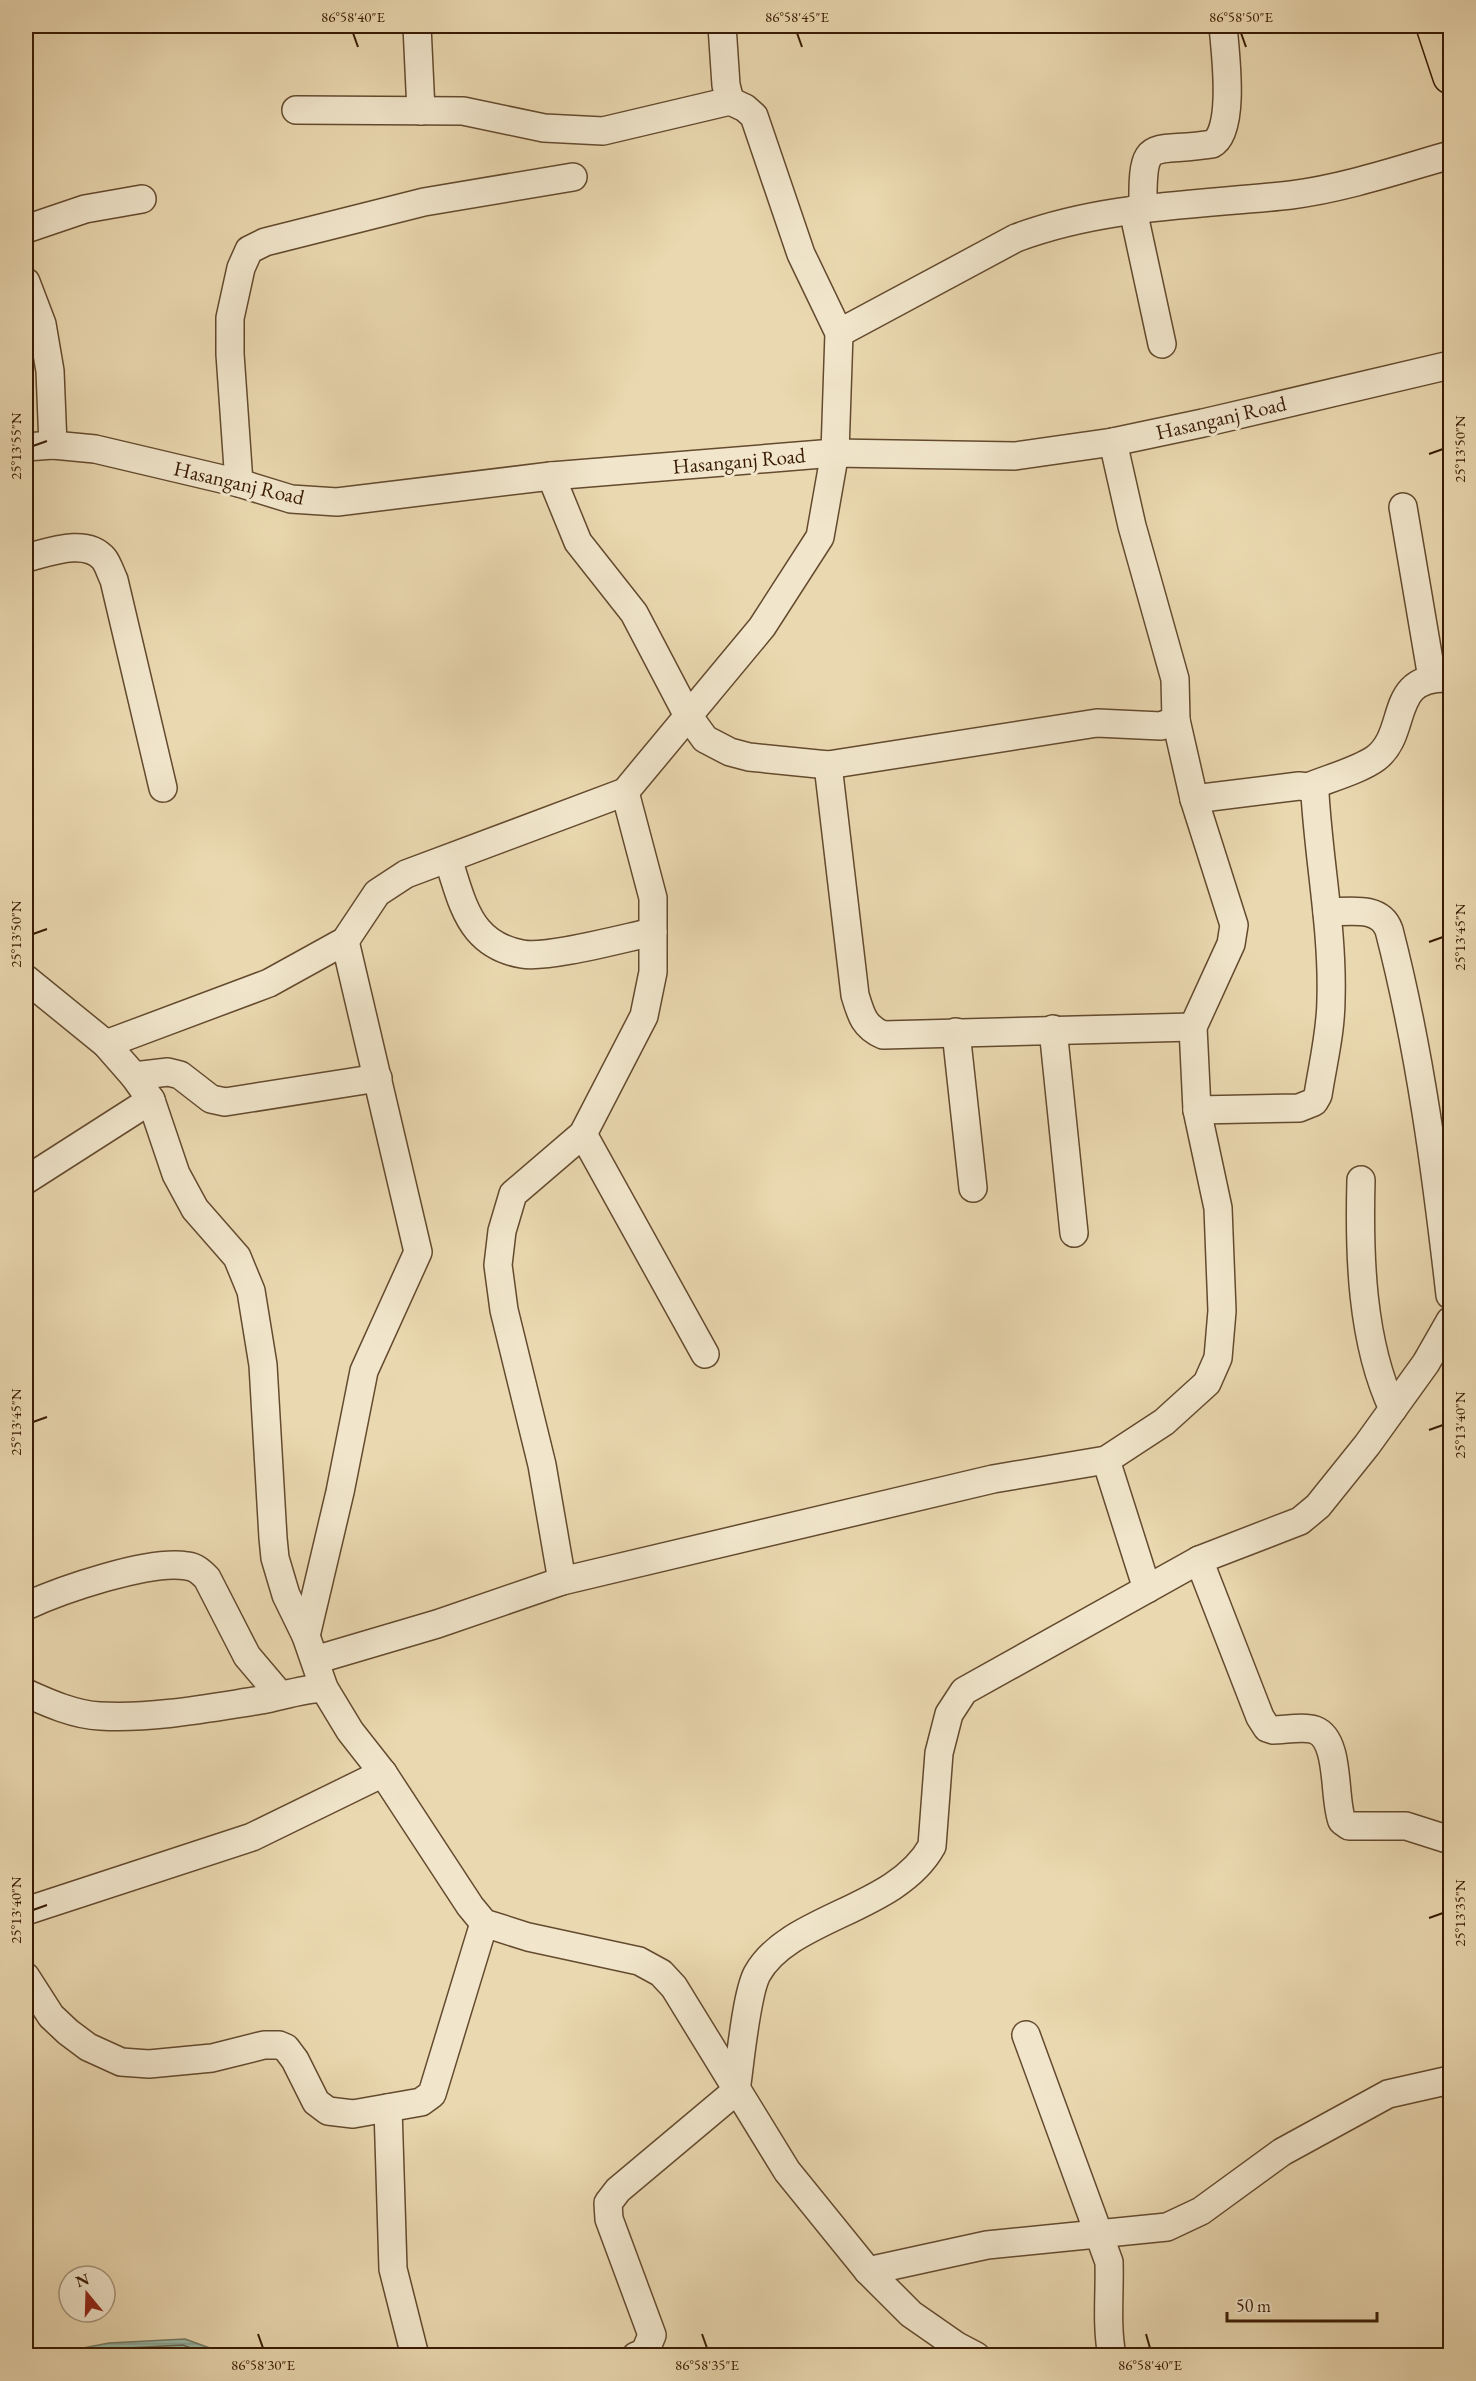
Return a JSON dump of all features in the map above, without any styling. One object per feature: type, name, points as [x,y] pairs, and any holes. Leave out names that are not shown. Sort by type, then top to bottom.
[{"type":"main road","points":[[1434,26],[1450,77]]},
{"type":"street","points":[[417,26],[421,111]]},
{"type":"street","points":[[723,26],[726,85],[730,101]]},
{"type":"street","points":[[1162,344],[1138,209],[1143,168],[1146,158],[1162,148],[1212,144],[1218,141],[1223,131],[1226,58],[1223,26]]},
{"type":"street","points":[[106,1044],[269,983],[345,941],[377,893],[406,874],[625,792],[687,714],[762,627],[820,537],[834,453],[839,333],[801,254],[754,116],[745,108],[730,101],[603,131],[544,128],[463,111],[296,110]]},
{"type":"street","points":[[839,333],[1016,238],[1062,224],[1138,209],[1315,191],[1450,155]]},
{"type":"street","points":[[239,483],[230,354],[230,318],[241,267],[249,250],[265,242],[424,202],[573,177]]},
{"type":"street","points":[[26,229],[85,209],[142,199]]},
{"type":"street","points":[[26,282],[44,336],[50,371],[53,445]]},
{"type":"street","name":"Hasanganj Road","points":[[26,447],[53,445],[95,449],[239,483],[291,499],[337,502],[552,476],[834,453],[1015,456],[1113,442],[1450,364]]},
{"type":"street","points":[[310,1648],[437,1624],[562,1581],[993,1479],[1106,1460],[1164,1422],[1208,1383],[1218,1358],[1222,1311],[1218,1208],[1197,1110],[1193,1027],[1231,944],[1234,925],[1194,799],[1176,720],[1175,679],[1132,526],[1113,442]]},
{"type":"street","points":[[552,476],[578,542],[634,613],[687,714],[705,739],[730,752],[749,757],[828,765],[1097,723],[1161,726],[1176,720]]},
{"type":"street","points":[[1194,799],[1308,787],[1376,758],[1387,744],[1407,694],[1441,678],[1403,507]]},
{"type":"street","points":[[26,558],[76,547],[92,549],[103,558],[114,580],[164,788]]},
{"type":"street","points":[[828,765],[855,995],[861,1016],[870,1029],[883,1035],[1193,1027]]},
{"type":"street","points":[[1197,1110],[1299,1108],[1314,1102],[1318,1095],[1331,999],[1327,912],[1318,857],[1315,794],[1308,787]]},
{"type":"street","points":[[562,1581],[542,1465],[504,1310],[498,1265],[502,1231],[513,1194],[583,1134],[644,1016],[653,972],[653,898],[625,792]]},
{"type":"street","points":[[448,859],[470,919],[479,931],[504,949],[524,955],[552,952],[653,932]]},
{"type":"street","points":[[1327,912],[1373,913],[1386,921],[1389,930],[1410,1012],[1421,1071],[1450,1294]]},
{"type":"street","points":[[310,1648],[364,1371],[418,1252],[345,941]]},
{"type":"street","points":[[26,979],[106,1044],[134,1076],[151,1100],[176,1174],[190,1200],[237,1257],[251,1291],[263,1365],[275,1558],[286,1595],[310,1648],[324,1688],[350,1731],[383,1773],[470,1906],[484,1923],[528,1937],[639,1961],[661,1973],[674,1987],[787,2171],[868,2271],[911,2314],[964,2352]]},
{"type":"street","points":[[1053,1029],[1074,1233]]},
{"type":"street","points":[[956,1032],[973,1188]]},
{"type":"street","points":[[134,1076],[168,1072],[180,1075],[211,1099],[225,1102],[378,1078]]},
{"type":"street","points":[[26,1180],[151,1100]]},
{"type":"street","points":[[583,1134],[705,1354]]},
{"type":"street","points":[[1361,1179],[1359,1252],[1362,1275],[1377,1368],[1393,1409]]},
{"type":"street","points":[[636,2355],[645,2352],[652,2335],[609,2219],[608,2203],[618,2190],[736,2091],[752,1993],[758,1973],[792,1939],[863,1904],[912,1872],[925,1859],[932,1846],[939,1752],[949,1714],[964,1691],[1198,1560],[1300,1521],[1318,1506],[1393,1409],[1450,1321]]},
{"type":"street","points":[[1106,1460],[1147,1589]]},
{"type":"street","points":[[1198,1560],[1260,1717],[1267,1728],[1273,1730],[1313,1729],[1326,1739],[1335,1774],[1342,1821],[1349,1826],[1406,1826],[1450,1840]]},
{"type":"street","points":[[26,1606],[70,1587],[156,1567],[187,1566],[200,1571],[207,1578],[247,1656],[280,1695]]},
{"type":"street","points":[[26,1693],[53,1705],[98,1716],[142,1715],[280,1695],[305,1688],[324,1688]]},
{"type":"street","points":[[26,1911],[252,1837],[383,1773]]},
{"type":"street","points":[[26,1977],[51,2016],[88,2048],[122,2062],[149,2064],[212,2058],[264,2045],[279,2045],[286,2048],[295,2060],[316,2102],[328,2111],[353,2114],[421,2102],[432,2094],[484,1923]]},
{"type":"street","points":[[1026,2035],[1109,2262],[1110,2293],[1107,2331],[1112,2355]]},
{"type":"street","points":[[868,2271],[987,2245],[1167,2227],[1201,2211],[1282,2152],[1388,2094],[1450,2080]]},
{"type":"street","points":[[388,2108],[393,2269],[415,2355]]},
{"type":"water","points":[[185,2339],[229,2355],[47,2355],[109,2343]]}]
